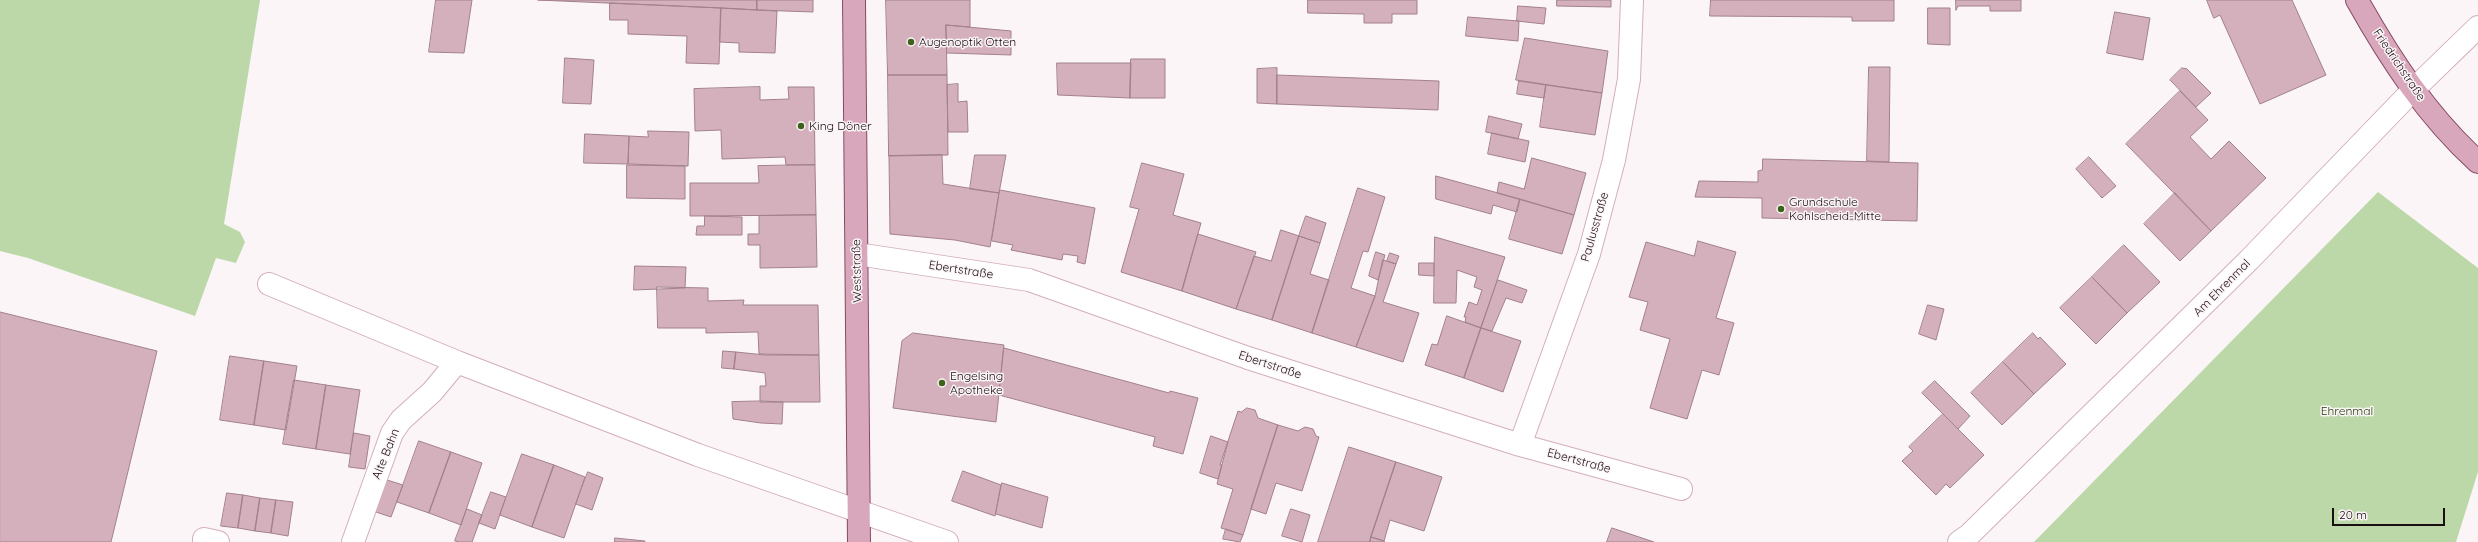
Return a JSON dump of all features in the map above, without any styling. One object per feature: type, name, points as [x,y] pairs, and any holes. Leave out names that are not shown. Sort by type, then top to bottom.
[{"type":"main road","name":"Weststraße","points":[[854,0],[860,512],[859,542]]},
{"type":"main road","name":"Friedrichstraße","points":[[2357,0],[2413,90],[2461,147],[2478,162]]},
{"type":"street","name":"Paulusstraße","points":[[1520,445],[1589,254],[1614,160],[1629,79],[1632,0]]},
{"type":"street","name":"Am Ehrenmal","points":[[1959,542],[1969,535],[2153,356],[2320,188],[2413,90],[2478,27]]},
{"type":"street","name":"Ebertstraße","points":[[857,254],[1029,280],[1248,358],[1520,445],[1681,489]]},
{"type":"street","points":[[268,284],[457,362],[726,466],[947,542]]},
{"type":"street","name":"Alte Bahn","points":[[353,542],[392,433],[401,420],[432,392],[457,362]]},
{"type":"green space","points":[[0,0],[260,0],[224,224],[240,232],[245,242],[236,263],[216,258],[195,316],[28,258],[0,251]]},
{"type":"green space","name":"Ehrenmal","points":[[2378,192],[2478,268],[2478,472],[2456,542],[2034,542]]},
{"type":"building","points":[[436,0],[472,0],[464,53],[429,52]]},
{"type":"building","points":[[538,0],[757,0],[757,10],[721,8]]},
{"type":"building","points":[[757,0],[813,0],[813,12],[757,10]]},
{"type":"building","points":[[886,0],[970,0],[970,27],[946,25],[947,75],[888,75]]},
{"type":"building","points":[[1308,0],[1417,0],[1417,14],[1392,14],[1392,23],[1364,23],[1364,14],[1308,13]]},
{"type":"building","points":[[1557,0],[1611,0],[1611,7],[1557,6]]},
{"type":"building","points":[[1711,0],[1894,0],[1894,21],[1852,21],[1852,17],[1710,16]]},
{"type":"building","points":[[1956,0],[2021,0],[2021,11],[1990,11],[1990,6],[1958,6],[1956,10]]},
{"type":"building","points":[[2207,0],[2292,0],[2326,75],[2260,104],[2220,15],[2214,18]]},
{"type":"building","points":[[610,3],[721,8],[719,64],[686,63],[687,36],[628,34],[628,20],[610,20]]},
{"type":"building","points":[[1518,6],[1546,8],[1544,24],[1517,21]]},
{"type":"building","points":[[721,8],[777,11],[775,53],[739,52],[739,43],[720,42]]},
{"type":"building","points":[[1928,8],[1950,8],[1950,45],[1928,44]]},
{"type":"building","points":[[2115,12],[2150,18],[2143,60],[2107,53]]},
{"type":"building","points":[[1468,17],[1519,21],[1518,41],[1466,36]]},
{"type":"building","points":[[946,25],[1011,31],[1011,55],[947,53]]},
{"type":"building","points":[[1525,38],[1608,51],[1602,93],[1516,80]]},
{"type":"building","points":[[565,58],[594,60],[591,104],[563,103]]},
{"type":"building","points":[[1131,59],[1165,59],[1165,98],[1130,98]]},
{"type":"building","points":[[1057,63],[1131,63],[1130,98],[1058,95]]},
{"type":"building","points":[[1869,67],[1890,67],[1889,162],[1867,161]]},
{"type":"building","points":[[1277,68],[1277,104],[1257,103],[1257,69]]},
{"type":"building","points":[[2182,68],[2187,69],[2211,93],[2196,107],[2170,80]]},
{"type":"building","points":[[888,75],[947,75],[948,155],[889,156]]},
{"type":"building","points":[[1277,75],[1439,81],[1438,110],[1277,104]]},
{"type":"building","points":[[1519,81],[1546,85],[1544,98],[1517,94]]},
{"type":"building","points":[[958,84],[958,102],[967,101],[968,132],[948,132],[947,85]]},
{"type":"building","points":[[1546,85],[1602,93],[1595,135],[1540,127]]},
{"type":"building","points":[[760,87],[760,100],[789,99],[788,87],[814,87],[815,165],[786,165],[785,157],[722,159],[721,130],[695,131],[694,89]]},
{"type":"building","points":[[2180,91],[2208,120],[2190,137],[2211,159],[2229,141],[2266,178],[2211,231],[2126,144]]},
{"type":"building","points":[[1489,116],[1522,124],[1518,139],[1486,132]]},
{"type":"building","points":[[648,131],[689,132],[688,166],[628,164],[629,136],[648,137]]},
{"type":"building","points":[[1492,133],[1529,141],[1525,162],[1488,154]]},
{"type":"building","points":[[585,134],[629,136],[628,164],[584,163]]},
{"type":"building","points":[[942,155],[943,184],[999,193],[990,247],[955,240],[890,234],[889,156]]},
{"type":"building","points":[[975,155],[1006,155],[999,193],[970,189]]},
{"type":"building","points":[[2089,157],[2116,186],[2102,198],[2076,169]]},
{"type":"building","points":[[1532,158],[1586,173],[1574,215],[1497,193],[1499,182],[1524,189]]},
{"type":"building","points":[[1763,159],[1918,163],[1917,221],[1762,218],[1762,198],[1695,197],[1699,181],[1758,182],[1758,171],[1762,170]]},
{"type":"building","points":[[1142,163],[1184,174],[1173,215],[1201,223],[1182,291],[1121,272],[1139,209],[1130,207]]},
{"type":"building","points":[[627,165],[685,166],[685,199],[627,198]]},
{"type":"building","points":[[815,165],[816,215],[690,216],[690,183],[759,183],[758,166]]},
{"type":"building","points":[[1436,176],[1520,199],[1517,212],[1493,205],[1491,214],[1436,199]]},
{"type":"building","points":[[1358,188],[1385,197],[1368,252],[1363,251],[1351,288],[1375,296],[1356,347],[1312,333]]},
{"type":"building","points":[[1000,190],[1095,208],[1085,264],[1077,262],[1078,256],[1063,254],[1062,260],[1011,250],[1013,245],[992,241]]},
{"type":"building","points":[[2175,193],[2211,231],[2180,261],[2144,224]]},
{"type":"building","points":[[1520,199],[1574,215],[1562,254],[1509,239]]},
{"type":"building","points":[[816,215],[817,267],[760,268],[760,245],[748,245],[748,234],[759,234],[759,216]]},
{"type":"building","points":[[705,216],[742,217],[742,235],[696,235],[697,226],[704,226]]},
{"type":"building","points":[[1306,216],[1326,223],[1320,243],[1299,236]]},
{"type":"building","points":[[1281,230],[1299,236],[1272,320],[1236,309],[1254,256],[1271,261]]},
{"type":"building","points":[[1198,234],[1256,252],[1236,309],[1182,291]]},
{"type":"building","points":[[1299,236],[1320,243],[1310,274],[1329,280],[1312,333],[1272,320]]},
{"type":"building","points":[[1435,237],[1505,257],[1481,328],[1465,322],[1466,317],[1464,317],[1469,302],[1477,305],[1482,290],[1474,287],[1477,277],[1457,270],[1456,303],[1434,303]]},
{"type":"building","points":[[1698,241],[1736,252],[1716,318],[1734,323],[1719,375],[1702,370],[1687,419],[1650,408],[1670,339],[1640,330],[1648,302],[1629,297],[1646,242],[1694,256]]},
{"type":"building","points":[[2124,245],[2160,282],[2127,313],[2092,277]]},
{"type":"building","points":[[1376,252],[1385,255],[1378,280],[1369,276]]},
{"type":"building","points":[[1390,253],[1399,256],[1396,264],[1387,261]]},
{"type":"building","points":[[1383,260],[1396,264],[1383,302],[1419,313],[1403,362],[1356,347],[1375,296]]},
{"type":"building","points":[[1419,263],[1434,263],[1434,276],[1419,275]]},
{"type":"building","points":[[635,266],[686,267],[685,288],[634,290]]},
{"type":"building","points":[[2092,277],[2127,313],[2096,344],[2060,308]]},
{"type":"building","points":[[1498,280],[1527,290],[1522,303],[1506,298],[1492,331],[1481,328]]},
{"type":"building","points":[[657,287],[708,288],[708,301],[744,300],[743,305],[818,305],[819,355],[759,354],[758,332],[706,333],[706,328],[658,328]]},
{"type":"building","points":[[1928,305],[1944,309],[1936,340],[1919,334]]},
{"type":"building","points":[[0,312],[157,351],[111,542],[0,542]]},
{"type":"building","points":[[1447,316],[1481,328],[1464,378],[1425,365],[1432,344],[1437,345]]},
{"type":"building","points":[[1481,328],[1521,341],[1503,392],[1464,378]]},
{"type":"building","points":[[913,333],[1004,345],[996,422],[893,408],[902,341]]},
{"type":"building","points":[[2033,333],[2038,339],[2040,337],[2066,364],[2034,394],[2003,362]]},
{"type":"building","points":[[1004,348],[1169,393],[1170,391],[1198,398],[1183,454],[1153,446],[1155,437],[999,395]]},
{"type":"building","points":[[723,351],[736,352],[734,369],[722,368]]},
{"type":"building","points":[[736,352],[765,355],[819,355],[820,402],[760,402],[760,386],[766,386],[765,373],[734,369]]},
{"type":"building","points":[[230,356],[264,361],[254,425],[220,420]]},
{"type":"building","points":[[264,361],[297,366],[286,430],[254,425]]},
{"type":"building","points":[[2003,362],[2034,394],[2002,425],[1971,393]]},
{"type":"building","points":[[294,380],[326,385],[316,449],[283,444]]},
{"type":"building","points":[[1935,381],[1970,416],[1958,429],[1922,393]]},
{"type":"building","points":[[326,385],[360,390],[350,454],[316,449]]},
{"type":"building","points":[[732,402],[783,402],[782,424],[733,419]]},
{"type":"building","points":[[1247,408],[1255,410],[1258,418],[1278,425],[1243,535],[1221,528],[1233,489],[1217,484],[1222,465],[1220,465],[1238,411],[1241,412]]},
{"type":"building","points":[[1943,414],[1984,455],[1950,488],[1946,484],[1936,495],[1902,461],[1913,451],[1909,447]]},
{"type":"building","points":[[1278,425],[1298,431],[1305,427],[1313,429],[1316,436],[1319,437],[1302,491],[1276,483],[1266,514],[1251,509]]},
{"type":"building","points":[[354,433],[370,436],[365,469],[349,467]]},
{"type":"building","points":[[1211,436],[1228,442],[1218,479],[1200,473]]},
{"type":"building","points":[[419,441],[451,452],[429,513],[397,502]]},
{"type":"building","points":[[1349,447],[1396,462],[1370,542],[1318,542]]},
{"type":"building","points":[[451,452],[482,463],[461,525],[429,513]]},
{"type":"building","points":[[522,454],[554,465],[532,527],[500,515]]},
{"type":"building","points":[[1396,462],[1442,477],[1424,531],[1390,520],[1384,541],[1371,537]]},
{"type":"building","points":[[554,465],[585,477],[564,538],[532,527]]},
{"type":"building","points":[[963,471],[1001,485],[995,516],[952,501]]},
{"type":"building","points":[[588,472],[603,478],[592,510],[576,504]]},
{"type":"building","points":[[387,480],[403,485],[391,517],[376,512]]},
{"type":"building","points":[[1002,483],[1048,497],[1042,528],[996,514]]},
{"type":"building","points":[[491,492],[506,497],[495,529],[479,523]]},
{"type":"building","points":[[227,493],[243,495],[238,528],[221,526]]},
{"type":"building","points":[[243,495],[260,498],[255,531],[238,528]]},
{"type":"building","points":[[260,498],[276,500],[271,533],[255,531]]},
{"type":"building","points":[[276,500],[293,502],[288,536],[271,533]]},
{"type":"building","points":[[467,509],[482,515],[472,542],[455,541]]},
{"type":"building","points":[[1291,509],[1310,515],[1302,542],[1282,536]]},
{"type":"building","points":[[1612,528],[1654,542],[1607,542]]},
{"type":"building","points":[[1226,529],[1243,535],[1240,542],[1223,539]]},
{"type":"building","points":[[1371,537],[1384,541],[1385,542],[1370,542]]},
{"type":"building","points":[[615,538],[645,541],[645,542],[615,542]]},
{"type":"place","name":"Augenoptik Otten","points":[[911,42]]},
{"type":"place","name":"King Döner","points":[[801,126]]},
{"type":"place","name":"Grundschule Kohlscheid-Mitte","points":[[1781,209]]},
{"type":"place","name":"Engelsing Apotheke","points":[[942,383]]}]
